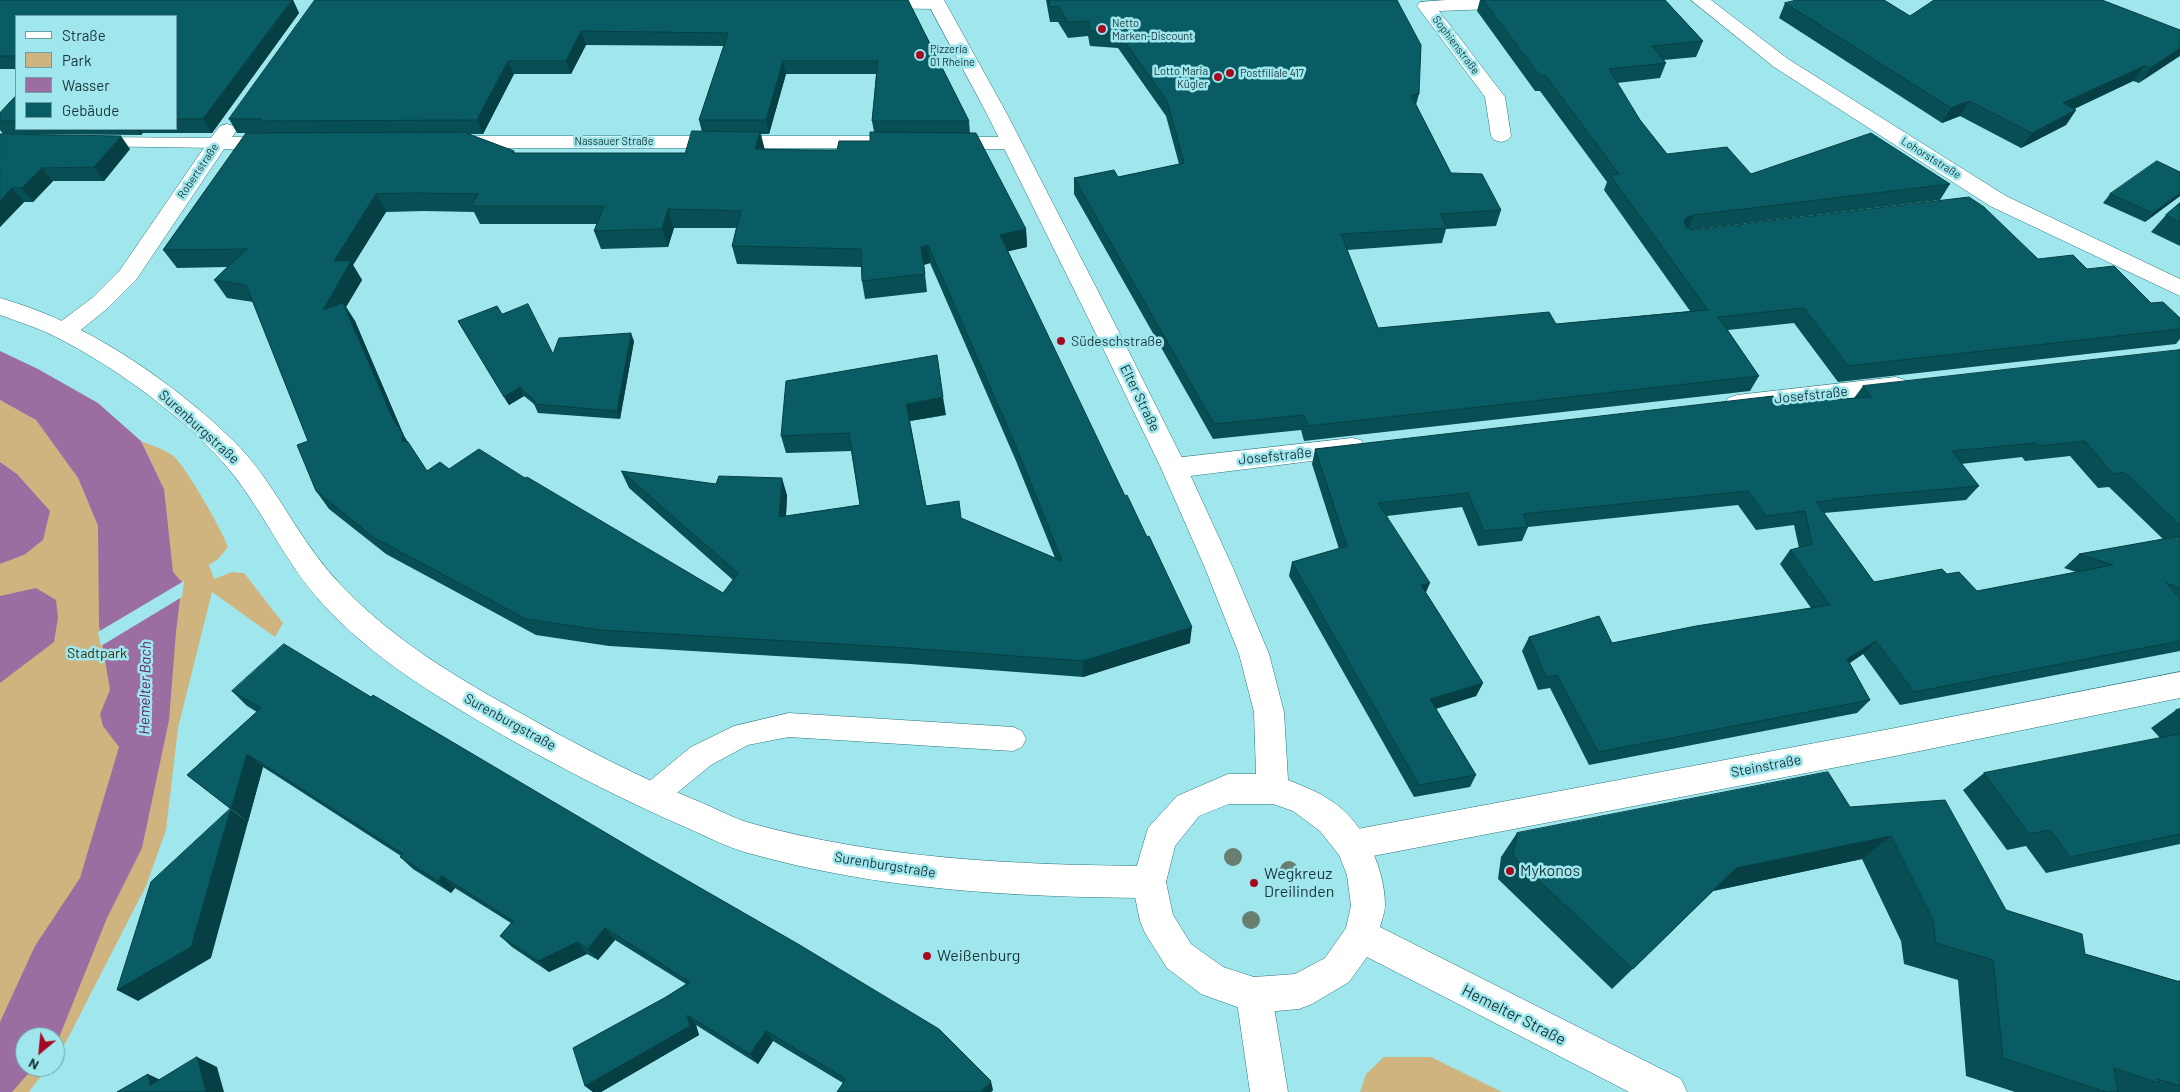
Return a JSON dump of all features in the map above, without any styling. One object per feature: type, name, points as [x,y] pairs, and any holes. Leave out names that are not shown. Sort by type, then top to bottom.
[{"type":"street","name":"Lohorststraße","points":[[1700,0],[1781,63],[1998,201],[2180,288]]},
{"type":"street","points":[[857,3],[936,2]]},
{"type":"street","name":"Elter Straße","points":[[936,2],[1011,143],[1174,468],[1254,654],[1269,712],[1273,789]]},
{"type":"street","name":"Sophienstraße","points":[[1501,136],[1495,97],[1426,6],[1533,2]]},
{"type":"street","name":"Robertstraße","points":[[64,332],[100,303],[128,275],[240,111]]},
{"type":"street","name":"Nassauer Straße","points":[[435,142],[892,142]]},
{"type":"street","points":[[217,143],[296,143]]},
{"type":"street","points":[[922,143],[1011,143]]},
{"type":"street","name":"Surenburgstraße","points":[[0,306],[64,332],[120,364],[167,396],[209,433],[242,466],[295,546],[329,592],[384,644],[445,686],[538,739],[651,798],[746,837],[865,864],[952,875],[1056,881],[1149,882]]},
{"type":"street","name":"Josefstraße","points":[[1717,406],[1914,384]]},
{"type":"street","name":"Josefstraße","points":[[1174,468],[1372,445]]},
{"type":"street","name":"Steinstraße","points":[[1352,845],[1876,746],[2180,685]]},
{"type":"street","points":[[1228,789],[1273,789],[1304,801],[1331,820],[1352,845],[1364,875],[1368,906],[1361,936],[1337,970],[1299,991],[1254,995],[1213,982],[1179,956],[1157,921],[1149,882],[1160,839],[1188,806],[1228,789]]},
{"type":"street","name":"Hemelter Straße","points":[[1361,936],[1668,1092]]},
{"type":"street","points":[[1254,995],[1269,1092]]},
{"type":"lane","points":[[79,142],[217,143]]},
{"type":"lane","points":[[1969,205],[1998,201]]},
{"type":"lane","points":[[651,798],[710,751],[743,734],[789,725],[1013,739]]},
{"type":"green space","name":"Stadtpark","points":[[0,400],[36,420],[78,478],[98,526],[164,489],[141,441],[172,455],[194,484],[212,514],[228,547],[218,559],[209,565],[214,579],[232,572],[244,573],[283,623],[275,637],[212,592],[178,728],[166,830],[146,886],[65,1043],[65,1027],[15,1027],[15,1077],[40,1077],[29,1092],[0,1092],[0,564],[24,555],[17,474],[0,462]]},
{"type":"green space","points":[[1384,1057],[1431,1057],[1502,1092],[1360,1092],[1366,1074]]},
{"type":"water","name":"Hemelter Bach","points":[[0,351],[38,369],[98,403],[141,441],[164,489],[173,572],[182,582],[169,720],[142,848],[107,918],[63,1027],[15,1027],[15,1077],[25,1077],[12,1092],[0,1092],[0,1022],[35,946],[80,878],[119,747],[103,726],[100,714],[110,690],[99,625],[98,526],[78,478],[36,420],[0,400]]},
{"type":"water","points":[[0,462],[17,474],[50,511],[43,540],[24,555],[0,564]]},
{"type":"water","points":[[36,588],[56,600],[58,618],[54,642],[0,683],[0,596]]},
{"type":"pier","points":[[184,581],[182,597],[101,646],[98,632]]},
{"type":"building","points":[[0,0],[292,0],[203,119],[178,119],[178,15],[15,15],[15,56],[0,56]]},
{"type":"building","points":[[315,0],[908,0],[969,121],[872,121],[878,61],[783,61],[766,120],[699,120],[728,33],[581,31],[566,61],[508,61],[477,120],[260,121],[262,119],[229,119]]},
{"type":"building","points":[[1049,0],[1397,0],[1421,45],[1419,94],[1411,95],[1451,173],[1482,174],[1501,210],[1440,214],[1447,228],[1341,234],[1378,328],[1549,312],[1556,324],[1708,310],[1610,175],[1619,174],[1545,75],[1540,76],[1483,0],[1665,0],[1703,41],[1652,46],[1666,63],[1609,69],[1640,120],[1667,154],[1727,147],[1751,174],[1871,133],[1950,184],[1694,215],[1686,218],[1684,223],[1687,228],[1695,230],[1969,197],[1984,207],[2038,259],[2073,255],[2087,269],[2114,266],[2151,303],[2163,302],[2180,318],[2180,329],[1848,366],[1804,308],[1718,317],[1759,376],[1308,426],[1304,415],[1214,424],[1074,178],[1114,170],[1118,177],[1184,163],[1167,101],[1118,32],[1090,31],[1088,21],[1068,22],[1058,6],[1050,7]]},
{"type":"building","points":[[1797,0],[1884,0],[1910,16],[1934,0],[2102,0],[2180,30],[2180,48],[2150,68],[2144,66],[2063,103],[2076,110],[2032,133],[1969,101],[1951,108],[1785,3]]},
{"type":"building","points":[[15,97],[15,121],[0,121],[0,113]]},
{"type":"building","points":[[692,131],[760,132],[755,149],[803,150],[837,150],[839,141],[870,141],[870,132],[976,133],[1026,229],[1000,235],[1125,496],[1127,495],[1147,537],[1149,536],[1192,627],[1083,661],[907,648],[600,630],[526,619],[373,537],[316,491],[297,445],[308,441],[246,285],[214,280],[247,249],[163,250],[246,133],[467,132],[514,151],[513,153],[685,153]],"holes":[[[376,194],[478,194],[471,206],[604,206],[594,231],[662,229],[668,209],[741,211],[732,246],[861,249],[862,281],[925,274],[921,247],[928,245],[1015,444],[1062,561],[961,518],[959,501],[926,506],[906,404],[943,397],[937,355],[786,381],[781,436],[849,433],[860,505],[779,517],[782,478],[719,476],[716,484],[621,471],[738,573],[723,593],[527,477],[525,478],[479,449],[449,469],[440,462],[427,471],[408,442],[402,441],[403,434],[393,419],[343,303],[323,310],[351,261],[334,261]]]},
{"type":"building","points":[[0,134],[121,136],[94,167],[42,168],[22,188],[12,188],[0,201]]},
{"type":"building","points":[[2157,161],[2180,172],[2180,193],[2153,213],[2110,194]]},
{"type":"building","points":[[2180,203],[2180,222],[2166,215]]},
{"type":"building","points":[[528,304],[553,354],[559,338],[631,333],[617,411],[534,404],[535,401],[520,387],[504,397],[458,321],[497,306],[502,314]]},
{"type":"building","points":[[2180,350],[2180,525],[2124,472],[2113,474],[2085,441],[2039,446],[2036,443],[1952,451],[1979,486],[1816,502],[1874,582],[1942,569],[1947,574],[1959,572],[1977,591],[2113,565],[2079,554],[2180,536],[2180,588],[2166,583],[2180,598],[2180,641],[1914,692],[1876,641],[1847,659],[1870,700],[1598,752],[1557,675],[1546,677],[1529,637],[1599,616],[1612,643],[1696,626],[1830,605],[1790,550],[1812,544],[1805,511],[1766,516],[1748,491],[1523,514],[1528,527],[1484,531],[1468,493],[1378,503],[1430,583],[1421,585],[1483,683],[1430,699],[1476,775],[1419,785],[1292,562],[1347,546],[1315,449],[1773,396],[1778,403],[1871,397],[1863,386]]},
{"type":"building","points":[[284,644],[371,697],[373,695],[798,944],[939,1029],[991,1081],[981,1092],[837,1092],[846,1079],[766,1031],[750,1054],[687,1015],[690,1026],[585,1086],[573,1048],[690,982],[605,928],[588,949],[577,942],[538,961],[500,936],[513,921],[442,876],[438,881],[400,857],[403,854],[247,754],[231,809],[187,775],[261,708],[232,691]]},
{"type":"building","points":[[2180,734],[2180,834],[2070,857],[2050,830],[2029,834],[1984,773]]},
{"type":"building","points":[[1828,772],[1850,807],[1945,800],[2006,910],[2082,934],[2085,954],[2180,982],[2180,1086],[2158,1079],[2159,1083],[2114,1068],[2118,1092],[2106,1092],[2003,1058],[1993,960],[1936,943],[1933,920],[1891,836],[1736,868],[1633,969],[1513,856],[1517,833]]},
{"type":"building","points":[[231,808],[191,947],[117,990],[151,882]]},
{"type":"building","points":[[197,1057],[206,1092],[117,1092],[148,1074],[150,1085]]},
{"type":"place","name":"Netto Marken-Discount","points":[[1102,29]]},
{"type":"place","name":"Pizzeria 01 Rheine","points":[[920,55]]},
{"type":"place","name":"Postfiliale 417","points":[[1230,73]]},
{"type":"place","name":"Lotto Maria Kügler","points":[[1218,77]]},
{"type":"place","name":"Südeschstraße","points":[[1061,341]]},
{"type":"place","name":"Mykonos","points":[[1510,871]]},
{"type":"place","name":"Wegkreuz Dreilinden","points":[[1254,883]]},
{"type":"place","name":"Weißenburg","points":[[927,956]]}]
